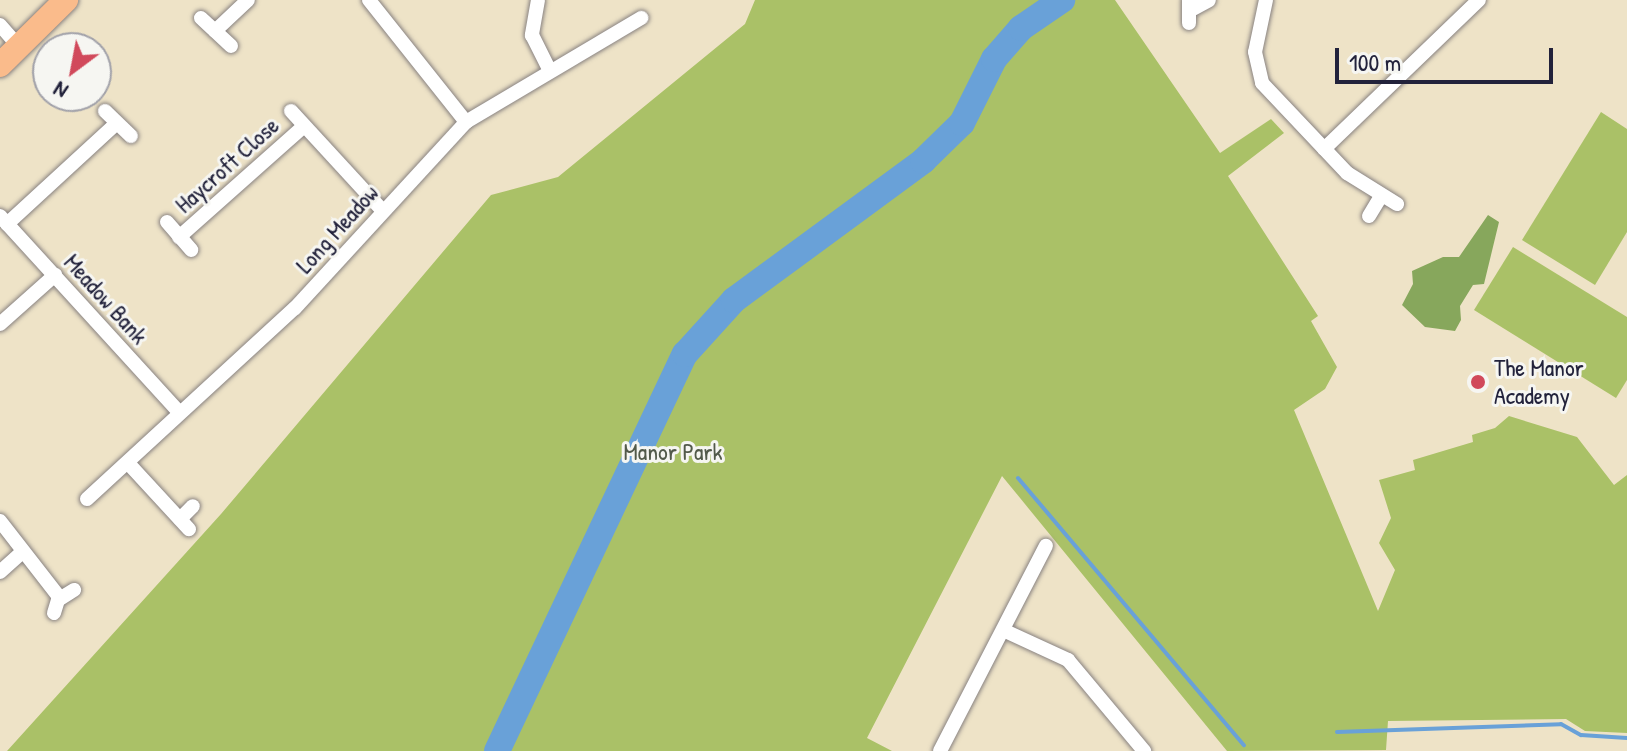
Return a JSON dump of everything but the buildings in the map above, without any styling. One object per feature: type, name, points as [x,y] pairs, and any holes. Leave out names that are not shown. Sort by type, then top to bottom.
[{"type":"highway","points":[[0,65],[66,0]]},
{"type":"street","points":[[215,31],[248,0]]},
{"type":"street","points":[[369,0],[466,122]]},
{"type":"street","points":[[538,0],[532,35],[550,71]]},
{"type":"street","points":[[1190,11],[1209,0]]},
{"type":"street","points":[[1266,0],[1256,69],[1270,95],[1324,149],[1381,196],[1397,204]]},
{"type":"street","points":[[1324,149],[1479,0]]},
{"type":"street","points":[[201,18],[231,46]]},
{"type":"street","name":"Long Meadow","points":[[87,499],[295,308],[466,122],[641,18]]},
{"type":"street","points":[[0,25],[19,47]]},
{"type":"street","name":"Haycroft Close","points":[[291,111],[383,211]]},
{"type":"street","points":[[106,112],[131,136]]},
{"type":"street","points":[[4,220],[117,123]]},
{"type":"street","name":"Haycroft Close","points":[[179,237],[304,126]]},
{"type":"street","points":[[1369,216],[1381,196]]},
{"type":"street","name":"Meadow Bank","points":[[4,220],[179,412]]},
{"type":"street","points":[[167,222],[191,250]]},
{"type":"street","points":[[0,324],[55,275]]},
{"type":"street","points":[[128,463],[185,524],[193,506]]},
{"type":"street","points":[[0,521],[60,598]]},
{"type":"street","points":[[940,751],[1046,546]]},
{"type":"street","points":[[0,572],[22,552]]},
{"type":"street","points":[[54,613],[60,598],[74,590]]},
{"type":"street","points":[[1003,630],[1068,660],[1144,751]]},
{"type":"green space","name":"Manor Park","points":[[755,0],[1115,0],[1220,153],[1271,119],[1284,133],[1228,176],[1318,316],[1311,321],[1337,367],[1325,389],[1294,410],[1378,611],[1395,570],[1379,543],[1391,518],[1379,480],[1415,470],[1413,460],[1473,442],[1472,435],[1495,428],[1509,416],[1577,437],[1614,485],[1627,475],[1627,733],[1585,731],[1566,719],[1388,721],[1386,750],[1227,751],[1002,476],[867,738],[892,751],[7,751],[221,514],[491,195],[558,177],[745,24]]},
{"type":"green space","points":[[1601,112],[1627,129],[1627,232],[1595,285],[1522,240]]},
{"type":"green space","points":[[1488,215],[1499,222],[1484,284],[1473,285],[1460,306],[1461,320],[1455,331],[1425,327],[1402,305],[1413,284],[1412,271],[1443,257],[1459,257]]},
{"type":"green space","points":[[1513,247],[1627,317],[1627,380],[1616,398],[1474,310]]},
{"type":"waterway","points":[[497,751],[685,354],[734,300],[923,161],[962,123],[994,59],[1021,28],[1062,0]]},
{"type":"waterway","points":[[1018,478],[1244,745]]},
{"type":"waterway","points":[[1337,732],[1561,724],[1581,735],[1627,738]]},
{"type":"place","name":"The Manor Academy","points":[[1478,382]]}]
